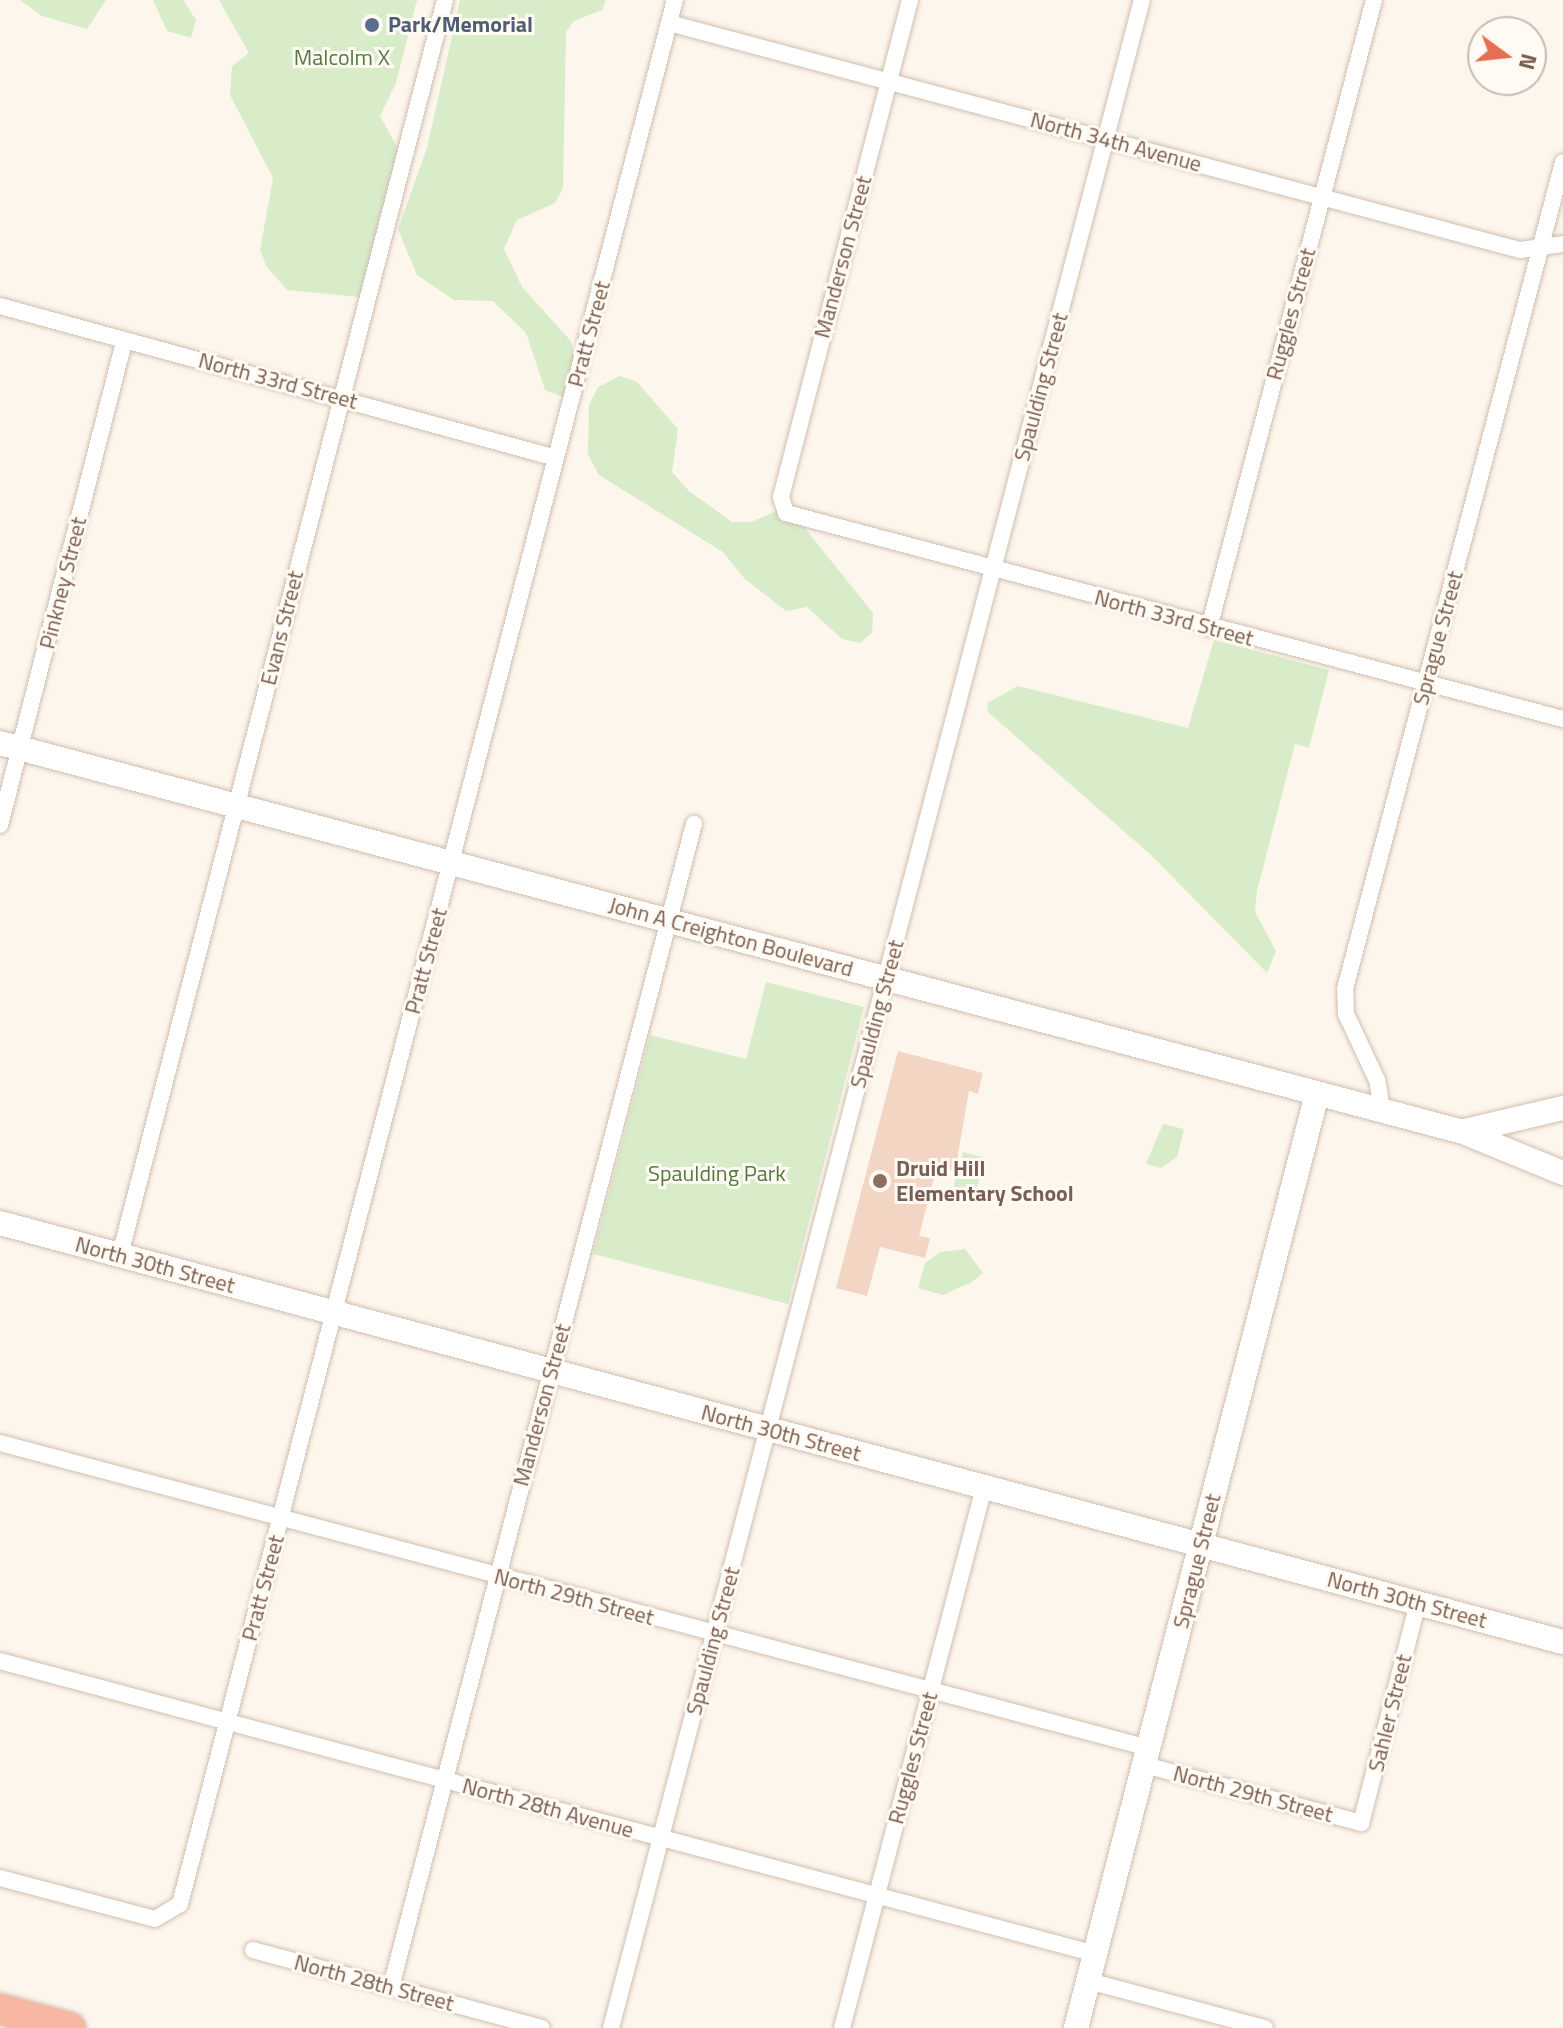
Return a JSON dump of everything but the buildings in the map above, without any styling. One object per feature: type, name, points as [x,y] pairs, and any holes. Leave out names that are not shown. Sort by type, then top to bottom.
[{"type":"highway","points":[[0,2009],[70,2028]]},
{"type":"street","name":"Evans Street","points":[[120,1255],[445,0]]},
{"type":"street","name":"Pratt Street","points":[[0,1878],[150,1918],[167,1917],[182,1898],[675,0]]},
{"type":"street","name":"Manderson Street","points":[[786,513],[781,497],[910,0]]},
{"type":"street","name":"Spaulding Street","points":[[611,2028],[1142,0]]},
{"type":"street","name":"Ruggles Street","points":[[1209,628],[1374,0]]},
{"type":"street","name":"North 34th Avenue","points":[[669,23],[1520,250],[1563,244]]},
{"type":"street","name":"Sprague Street","points":[[1382,1110],[1377,1080],[1346,1014],[1345,989],[1563,162]]},
{"type":"street","name":"North 33rd Street","points":[[0,306],[556,458]]},
{"type":"street","name":"Pinkney Street","points":[[0,825],[10,746],[124,341]]},
{"type":"street","name":"North 33rd Street","points":[[786,513],[1209,628],[1563,719]]},
{"type":"street","name":"John A Creighton Boulevard","points":[[10,746],[1463,1132],[1563,1173]]},
{"type":"street","name":"Manderson Street","points":[[391,1987],[694,824]]},
{"type":"street","name":"Sprague Street","points":[[1076,2028],[1317,1094]]},
{"type":"street","points":[[1463,1132],[1563,1108]]},
{"type":"street","name":"North 30th Street","points":[[0,1223],[1563,1642]]},
{"type":"street","name":"North 29th Street","points":[[0,1443],[931,1690],[1361,1823]]},
{"type":"street","name":"Ruggles Street","points":[[842,2028],[984,1487]]},
{"type":"street","name":"Sahler Street","points":[[1361,1823],[1418,1603]]},
{"type":"street","name":"North 28th Avenue","points":[[0,1661],[1096,1954]]},
{"type":"street","name":"North 28th Street","points":[[253,1950],[542,2028]]},
{"type":"street","points":[[1089,1981],[1265,2028]]},
{"type":"green space","points":[[20,0],[106,0],[87,29],[42,16]]},
{"type":"green space","points":[[153,0],[183,0],[196,20],[191,38],[167,31]]},
{"type":"green space","name":"Malcolm X","points":[[219,0],[417,0],[396,83],[380,116],[397,147],[397,166],[359,297],[287,290],[267,267],[260,250],[273,178],[230,95],[232,66],[249,53]]},
{"type":"green space","points":[[460,0],[606,0],[602,10],[574,21],[566,32],[563,188],[555,203],[517,220],[504,249],[522,287],[571,341],[576,363],[563,397],[545,390],[526,333],[493,301],[454,300],[417,275],[398,229],[427,148]]},
{"type":"green space","points":[[620,376],[637,382],[678,429],[672,472],[689,491],[732,522],[751,522],[779,510],[799,521],[873,613],[872,633],[860,643],[842,639],[807,607],[786,611],[744,578],[723,552],[599,475],[588,454],[589,405],[598,387]]},
{"type":"green space","points":[[1214,640],[1329,670],[1309,748],[1295,744],[1257,891],[1255,912],[1276,951],[1267,973],[1151,855],[988,712],[987,703],[1018,686],[1188,728]]},
{"type":"green space","name":"Spaulding Park","points":[[766,982],[864,1007],[788,1304],[593,1254],[650,1035],[746,1059]]},
{"type":"green space","points":[[1163,1124],[1184,1129],[1177,1157],[1161,1168],[1146,1164]]},
{"type":"green space","points":[[963,1152],[985,1158],[975,1195],[953,1189]]},
{"type":"green space","points":[[965,1249],[983,1273],[972,1282],[943,1295],[918,1288],[925,1263],[940,1252]]},
{"type":"place","name":"Park/Memorial","points":[[372,25]]},
{"type":"place","name":"Druid Hill Elementary School","points":[[880,1181]]}]
